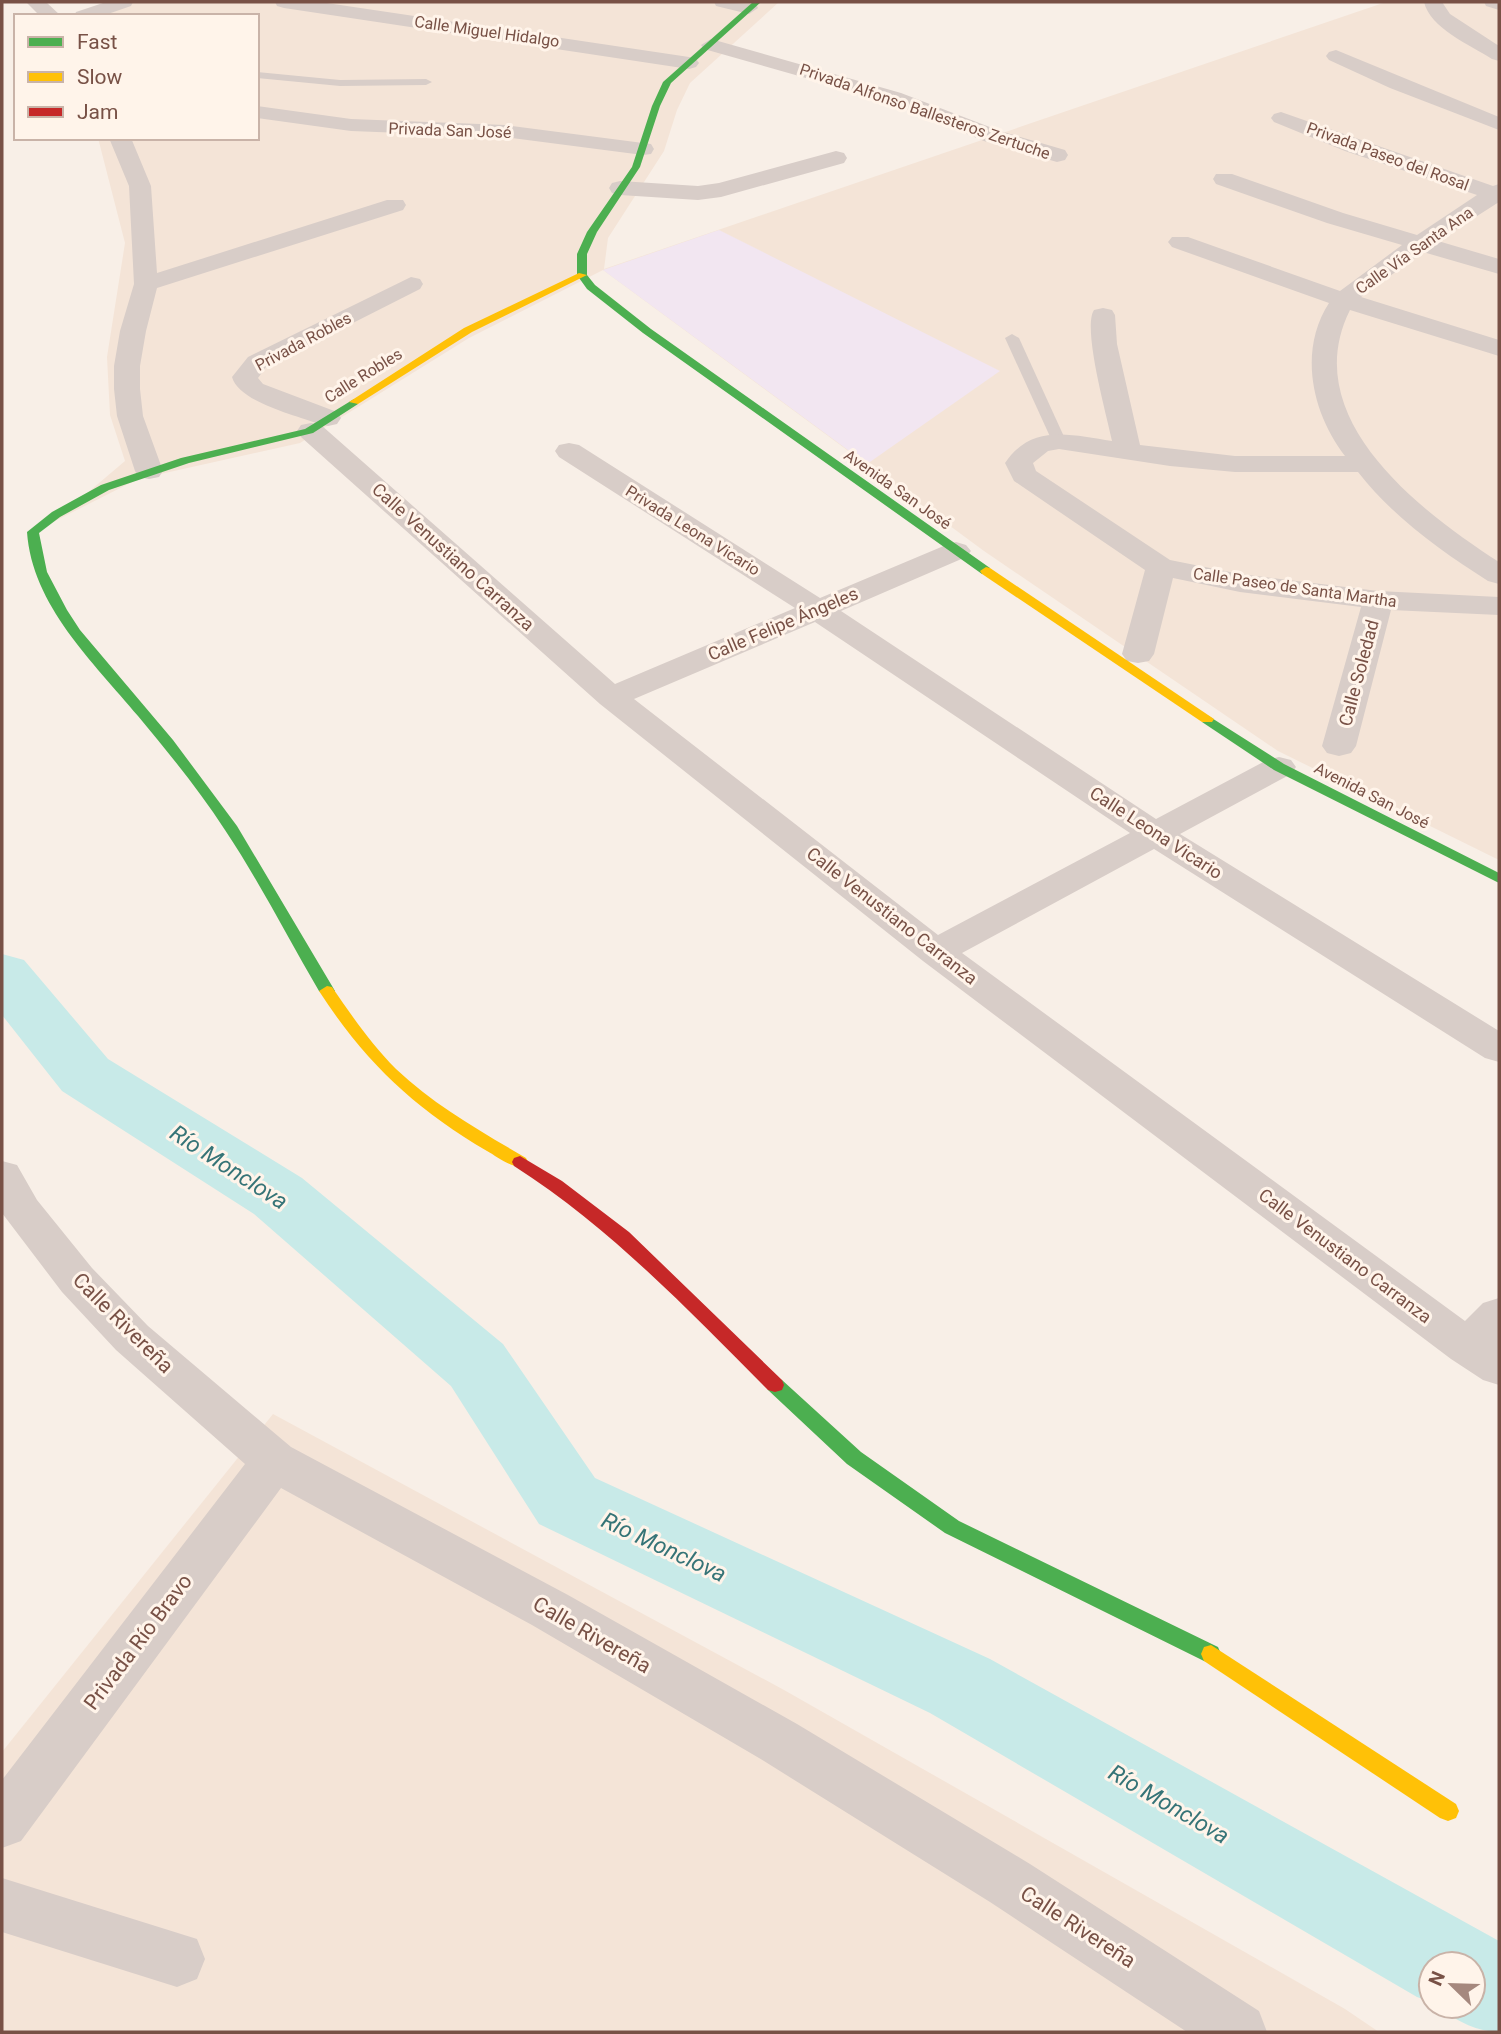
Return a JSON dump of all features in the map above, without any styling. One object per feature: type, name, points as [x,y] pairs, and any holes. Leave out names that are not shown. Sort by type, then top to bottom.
[{"type":"street","points":[[35,2],[50,14]]},
{"type":"street","points":[[89,14],[124,2]]},
{"type":"street","name":"Calle Miguel Hidalgo","points":[[284,2],[689,63]]},
{"type":"street","points":[[723,2],[753,5]]},
{"type":"street","points":[[1433,2],[1436,12],[1443,18],[1499,55]]},
{"type":"street","points":[[1493,2],[1499,4]]},
{"type":"street","points":[[582,275],[582,254],[620,188],[636,167],[656,106],[667,82],[753,5]]},
{"type":"street","name":"Privada Alfonso Ballesteros Zertuche","points":[[710,45],[894,97],[992,136],[1057,155]]},
{"type":"street","points":[[1336,55],[1397,84],[1499,124]]},
{"type":"street","name":"Privada San José","points":[[259,112],[351,125],[505,131],[643,149]]},
{"type":"street","name":"Privada Paseo del Rosal","points":[[1281,118],[1353,146],[1498,193]]},
{"type":"street","points":[[121,140],[141,187],[146,284],[133,331],[127,366],[127,389],[130,416],[149,471]]},
{"type":"street","points":[[620,188],[698,193],[721,190],[836,158]]},
{"type":"street","points":[[1224,179],[1417,244],[1499,267]]},
{"type":"street","name":"Calle Vía Santa Ana","points":[[1498,193],[1417,244],[1343,301],[1331,325],[1322,359],[1327,393],[1341,429],[1364,464],[1401,502],[1440,535],[1499,575]]},
{"type":"street","points":[[146,284],[395,205]]},
{"type":"street","points":[[1180,242],[1343,301],[1499,348]]},
{"type":"street","name":"Calle Robles","points":[[582,275],[468,330],[320,424],[149,471],[91,492],[44,520],[33,532],[32,543],[40,567],[64,617],[215,804],[252,859],[355,1034],[401,1086],[434,1114],[589,1208],[632,1242],[823,1432],[919,1506],[962,1532],[1187,1641],[1229,1665],[1448,1811]]},
{"type":"street","name":"Avenida San José","points":[[582,275],[603,299],[956,551],[1279,767],[1499,879]]},
{"type":"street","name":"Privada Robles","points":[[320,424],[254,390],[247,384],[245,377],[257,362],[411,284]]},
{"type":"street","points":[[1103,315],[1104,344],[1128,452]]},
{"type":"street","name":"Calle Venustiano Carranza","points":[[320,424],[611,698],[936,952],[1483,1357]]},
{"type":"street","points":[[1059,441],[1235,464],[1364,464]]},
{"type":"street","name":"Calle Paseo de Santa Martha","points":[[1059,441],[1039,445],[1023,457],[1019,463],[1024,475],[1161,567],[1240,583],[1378,600],[1499,606]]},
{"type":"street","name":"Privada Leona Vicario","points":[[569,452],[817,609]]},
{"type":"street","name":"Calle Felipe Ángeles","points":[[611,698],[956,551]]},
{"type":"street","points":[[1138,654],[1161,567]]},
{"type":"street","name":"Calle Soledad","points":[[1339,746],[1378,600]]},
{"type":"street","name":"Calle Leona Vicario","points":[[817,609],[1156,834],[1499,1049]]},
{"type":"street","points":[[936,952],[1279,767]]},
{"type":"street","name":"Calle Rivereña","points":[[2,1176],[22,1212],[76,1280],[132,1338],[274,1461],[550,1610],[778,1741],[1010,1883],[1238,2032]]},
{"type":"street","points":[[1483,1357],[1499,1315]]},
{"type":"street","name":"Privada Río Bravo","points":[[2,1823],[274,1461]]},
{"type":"street","points":[[2,1905],[177,1959]]},
{"type":"lane","points":[[259,75],[340,83],[426,82]]},
{"type":"lane","points":[[1012,338],[1059,441]]},
{"type":"shaded area","points":[[131,2],[779,2],[690,83],[677,110],[664,151],[608,238],[604,269],[1386,2],[1499,2],[1499,860],[1278,751],[984,551],[603,270],[469,338],[300,443],[138,479],[53,522],[125,461],[110,415],[107,357],[125,243],[99,140],[259,140],[259,14],[93,14]]},
{"type":"shaded area","points":[[719,230],[1000,371],[867,464],[603,270]]},
{"type":"shaded area","points":[[273,1414],[784,1690],[1345,2009],[1379,2032],[2,2032],[2,1752]]},
{"type":"waterway","name":"Río Monclova","points":[[2,974],[85,1075],[278,1196],[477,1365],[567,1501],[960,1686],[1425,1950]]},
{"type":"waterway","name":"Río Monclova","points":[[1487,1985],[1499,1991]]},
{"type":"traffic: fast","points":[[757,2],[667,82],[656,106],[636,167],[592,232],[582,254],[582,275],[591,287],[647,331],[986,571]]},
{"type":"traffic: fast","points":[[327,991],[232,829],[168,743],[60,610],[41,572],[33,532],[56,514],[105,487],[185,460],[309,431],[354,402]]},
{"type":"traffic: fast","points":[[1207,719],[1279,767],[1499,879]]},
{"type":"traffic: fast","points":[[775,1385],[854,1458],[952,1527],[1211,1654]]},
{"type":"traffic: slow","points":[[354,402],[468,330],[582,275]]},
{"type":"traffic: slow","points":[[986,571],[1207,719]]},
{"type":"traffic: slow","points":[[327,991],[369,1049],[411,1091],[460,1126],[520,1162]]},
{"type":"traffic: slow","points":[[1211,1654],[1448,1811]]},
{"type":"traffic: jam","points":[[520,1162],[556,1185],[623,1237],[775,1385]]}]
